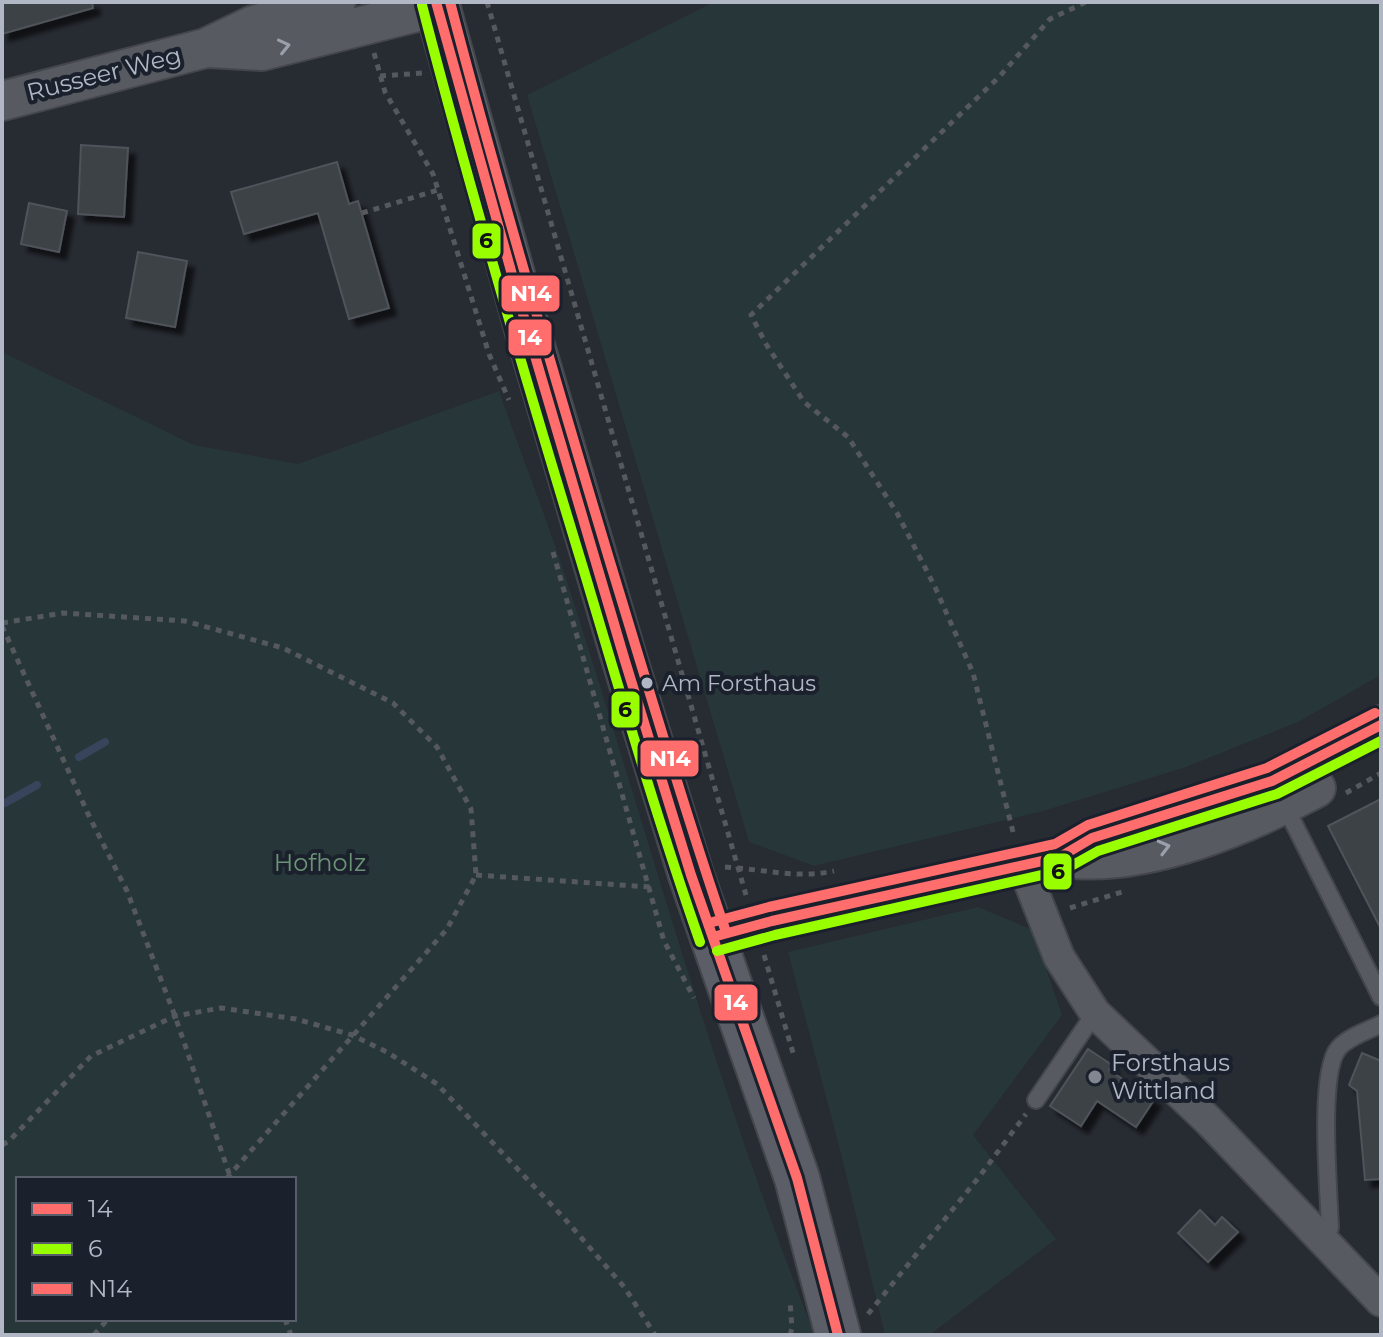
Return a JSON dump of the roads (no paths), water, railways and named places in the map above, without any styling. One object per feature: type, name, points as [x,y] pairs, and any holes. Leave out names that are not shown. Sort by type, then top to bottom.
[{"type":"main road","points":[[437,4],[526,324],[686,860],[852,1326]]},
{"type":"street","name":"Russeer Weg","points":[[2,101],[206,48],[254,25],[336,2]]},
{"type":"street","name":"Russeer Weg","points":[[206,48],[262,51],[367,26],[437,4]]},
{"type":"street","points":[[1278,793],[1381,725]]},
{"type":"street","points":[[713,937],[1018,849],[1060,857],[1092,838],[1278,793],[1381,750]]},
{"type":"street","points":[[1018,849],[1059,957],[1095,1013],[1209,1121],[1381,1301]]},
{"type":"lane","points":[[1278,793],[1381,997]]},
{"type":"lane","points":[[1036,1100],[1095,1013]]},
{"type":"lane","points":[[1320,1239],[1330,1228],[1326,1110],[1335,1052],[1347,1041],[1381,1024]]},
{"type":"waterway","points":[[79,757],[105,742]]},
{"type":"waterway","points":[[5,803],[37,785]]},
{"type":"place","name":"Am Forsthaus","points":[[647,683]]},
{"type":"place","name":"Forsthaus Wittland","points":[[1095,1077]]},
{"type":"park label","name":"Hofholz","points":[[320,863]]}]
